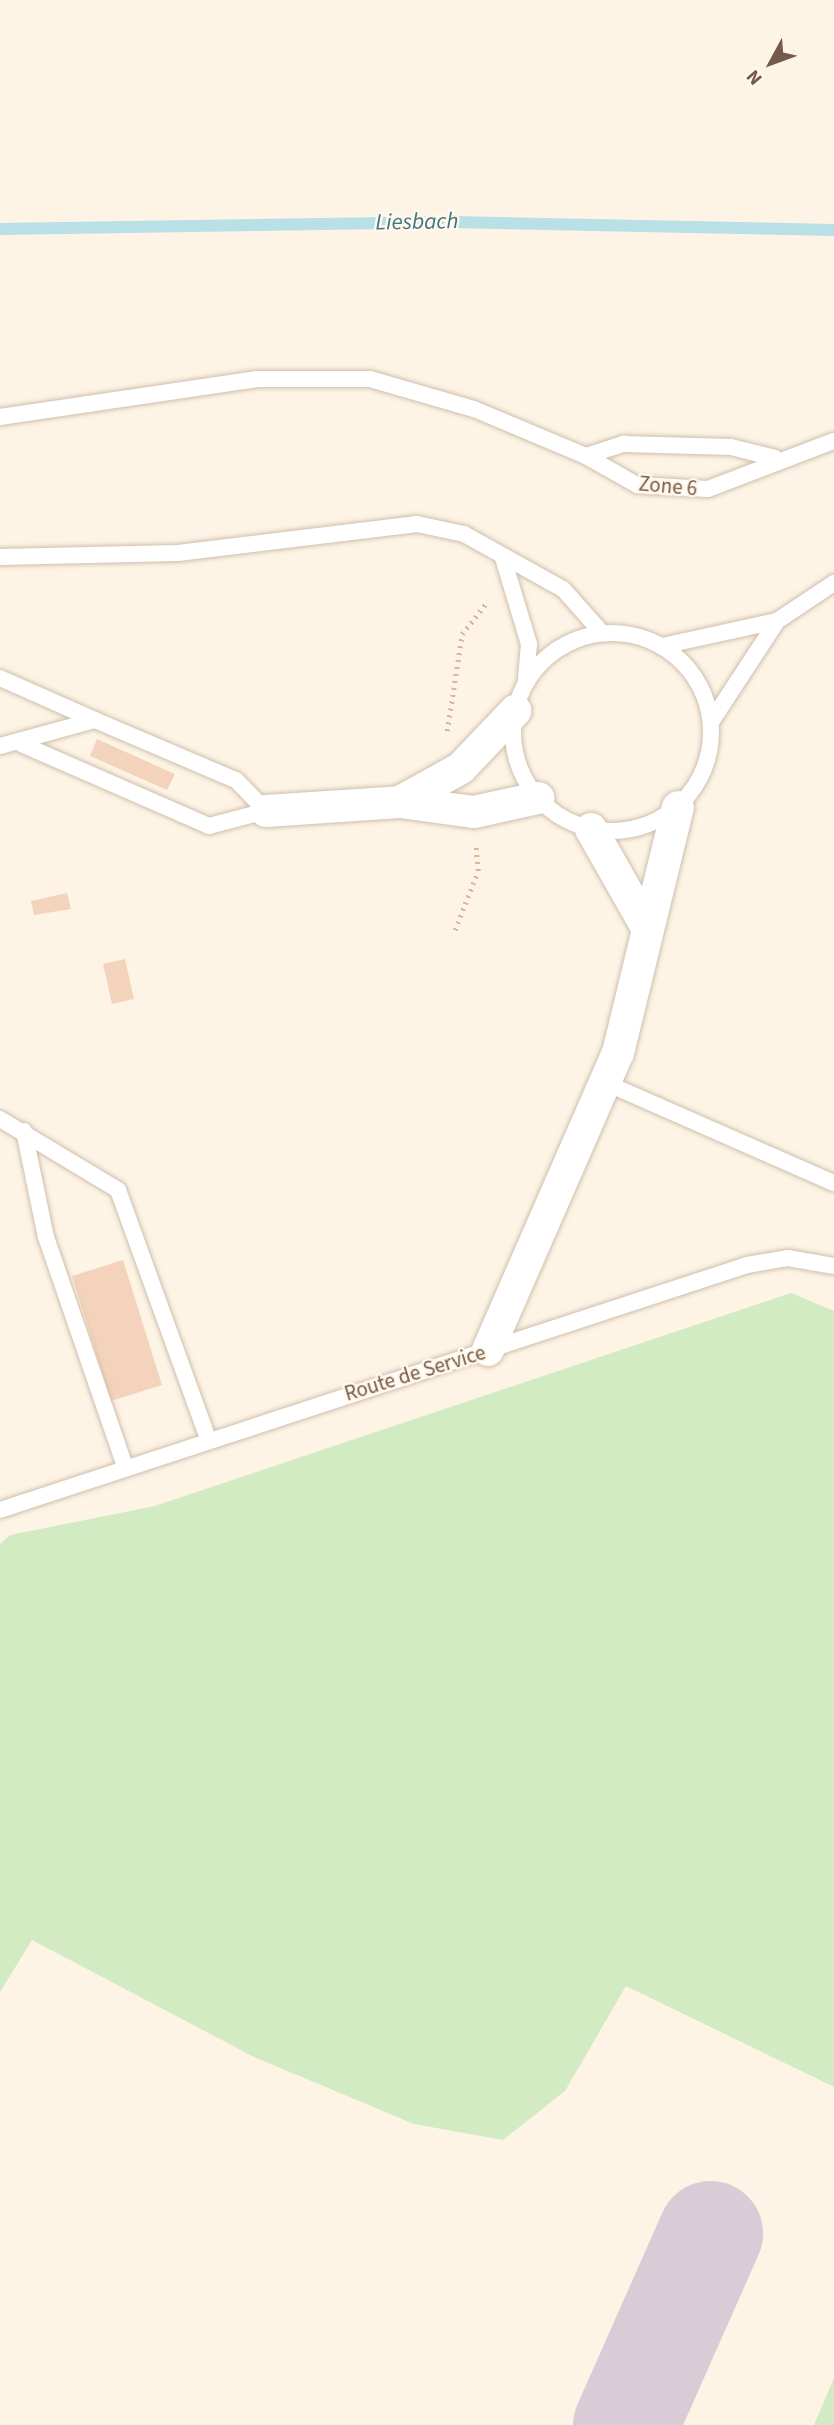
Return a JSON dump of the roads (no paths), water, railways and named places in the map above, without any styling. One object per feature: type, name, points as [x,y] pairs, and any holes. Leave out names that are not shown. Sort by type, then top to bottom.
[{"type":"street","points":[[400,802],[461,768],[514,711]]},
{"type":"street","points":[[266,811],[400,802],[474,812],[538,799]]},
{"type":"street","points":[[488,1350],[606,1083],[634,1002],[645,924],[678,807]]},
{"type":"street","points":[[591,830],[645,924]]},
{"type":"lane","points":[[0,417],[257,379],[370,379],[422,389],[586,456]]},
{"type":"lane","name":"Zone 6","points":[[586,456],[637,485],[708,489],[731,484],[775,458],[834,441]]},
{"type":"lane","name":"Zone 6","points":[[586,456],[624,444],[731,447],[775,458]]},
{"type":"lane","points":[[0,557],[178,553],[417,524],[464,534],[563,589],[602,633]]},
{"type":"lane","points":[[503,558],[529,644],[526,682],[514,711],[521,772],[538,799],[562,818],[591,830],[622,832],[678,807],[706,763],[711,722],[777,621]]},
{"type":"lane","points":[[526,682],[572,641],[602,633],[662,646],[777,621],[834,583]]},
{"type":"lane","points":[[662,646],[686,666],[711,722]]},
{"type":"lane","points":[[0,678],[236,780],[266,811],[209,826],[21,744]]},
{"type":"lane","points":[[0,747],[21,744],[95,720]]},
{"type":"lane","points":[[606,1083],[834,1183]]},
{"type":"lane","points":[[0,1119],[24,1131],[118,1191],[144,1254],[208,1438]]},
{"type":"lane","points":[[24,1131],[46,1237],[125,1467]]},
{"type":"lane","name":"Route de Service","points":[[0,1510],[208,1438],[747,1265],[788,1258],[834,1266]]},
{"type":"waterway","name":"Liesbach","points":[[0,229],[453,222],[834,230]]}]
